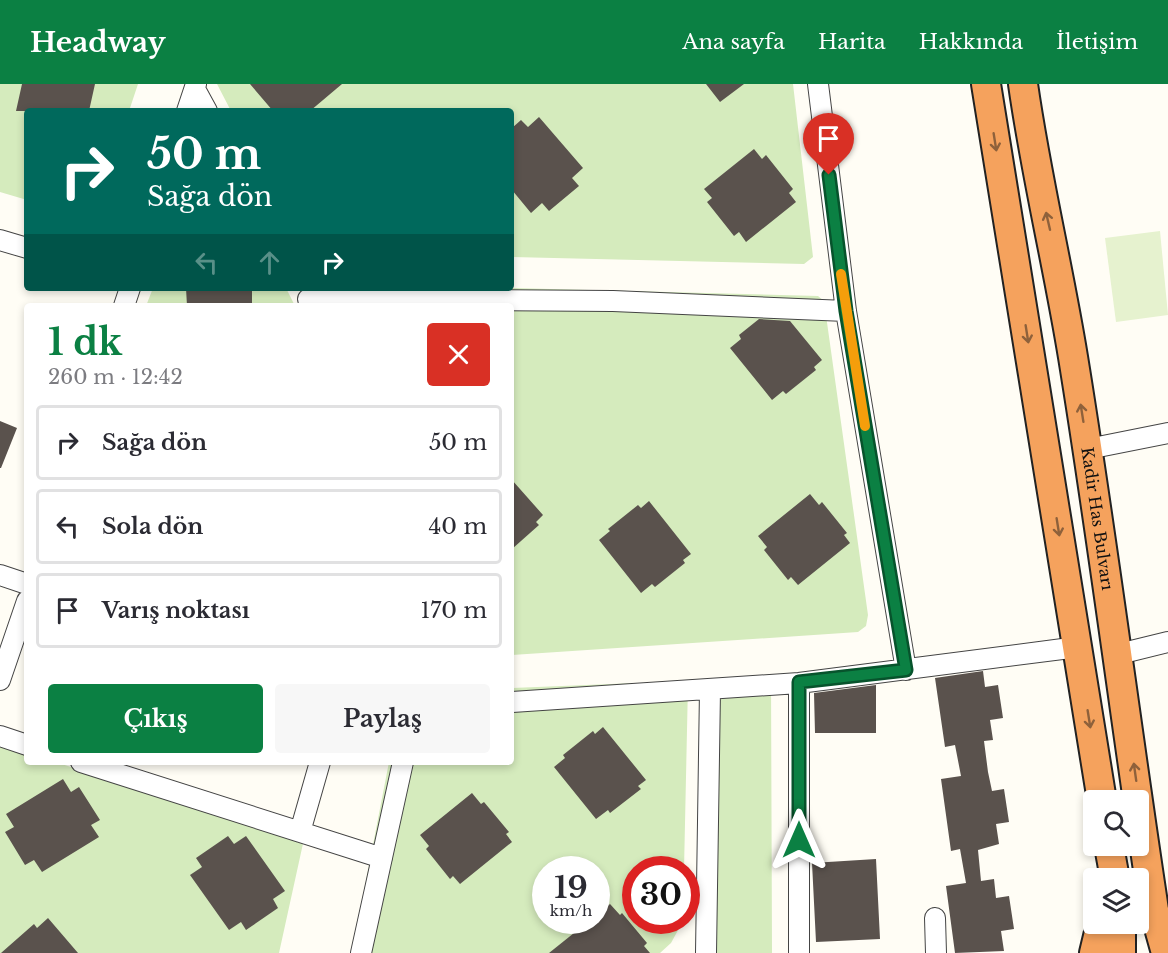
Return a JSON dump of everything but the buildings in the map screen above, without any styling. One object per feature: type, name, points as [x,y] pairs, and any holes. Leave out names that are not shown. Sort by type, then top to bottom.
[{"type":"highway","points":[[986,84],[1100,790]]},
{"type":"highway","name":"Kadir Has Bulvarı","points":[[1023,84],[1041,191],[1058,268],[1088,448],[1137,790]]},
{"type":"highway","name":"Kadir Has Bulvarı","points":[[1146,856],[1154,910],[1166,953]]},
{"type":"highway","points":[[1147,856],[1168,889]]},
{"type":"highway","points":[[1094,953],[1099,934]]},
{"type":"highway","points":[[1121,934],[1121,953]]},
{"type":"street","points":[[818,84],[846,311],[906,670]]},
{"type":"street","points":[[189,108],[195,87]]},
{"type":"street","points":[[195,87],[206,108]]},
{"type":"street","points":[[0,240],[24,247]]},
{"type":"street","points":[[308,298],[613,301],[846,311]]},
{"type":"street","points":[[1088,448],[1168,433]]},
{"type":"street","points":[[0,575],[24,583]]},
{"type":"street","points":[[0,680],[24,610]]},
{"type":"street","points":[[1119,654],[1168,642]]},
{"type":"street","points":[[514,702],[799,682],[1078,647]]},
{"type":"street","points":[[799,682],[799,953]]},
{"type":"street","points":[[706,953],[710,690]]},
{"type":"street","points":[[0,736],[24,744]]},
{"type":"street","points":[[90,765],[382,858]]},
{"type":"street","points":[[300,832],[319,765]]},
{"type":"street","points":[[361,953],[402,765]]},
{"type":"street","points":[[935,918],[936,953]]},
{"type":"green space","points":[[0,84],[138,84],[130,108],[24,108],[24,199],[0,192]]},
{"type":"green space","points":[[217,84],[793,84],[813,257],[804,264],[514,257],[514,108],[229,108]]},
{"type":"green space","points":[[1160,231],[1168,315],[1116,322],[1105,238]]},
{"type":"green space","points":[[514,288],[818,296],[824,301],[868,615],[866,626],[858,632],[514,655],[514,303],[462,303],[328,295],[327,291],[514,291]]},
{"type":"green space","points":[[152,291],[288,291],[294,303],[147,303]]},
{"type":"green space","points":[[771,675],[772,953],[700,953],[719,680]]},
{"type":"green space","points":[[636,683],[688,684],[684,856],[622,856],[622,934],[676,934],[671,943],[660,953],[352,953],[388,765],[514,765],[514,688]]},
{"type":"green space","points":[[0,745],[24,752],[24,765],[65,765],[304,839],[279,953],[0,953]]},
{"type":"slow traffic","points":[[841,274],[865,426]]},
{"type":"route","points":[[799,840],[799,682],[906,670],[846,311],[829,175]]}]
